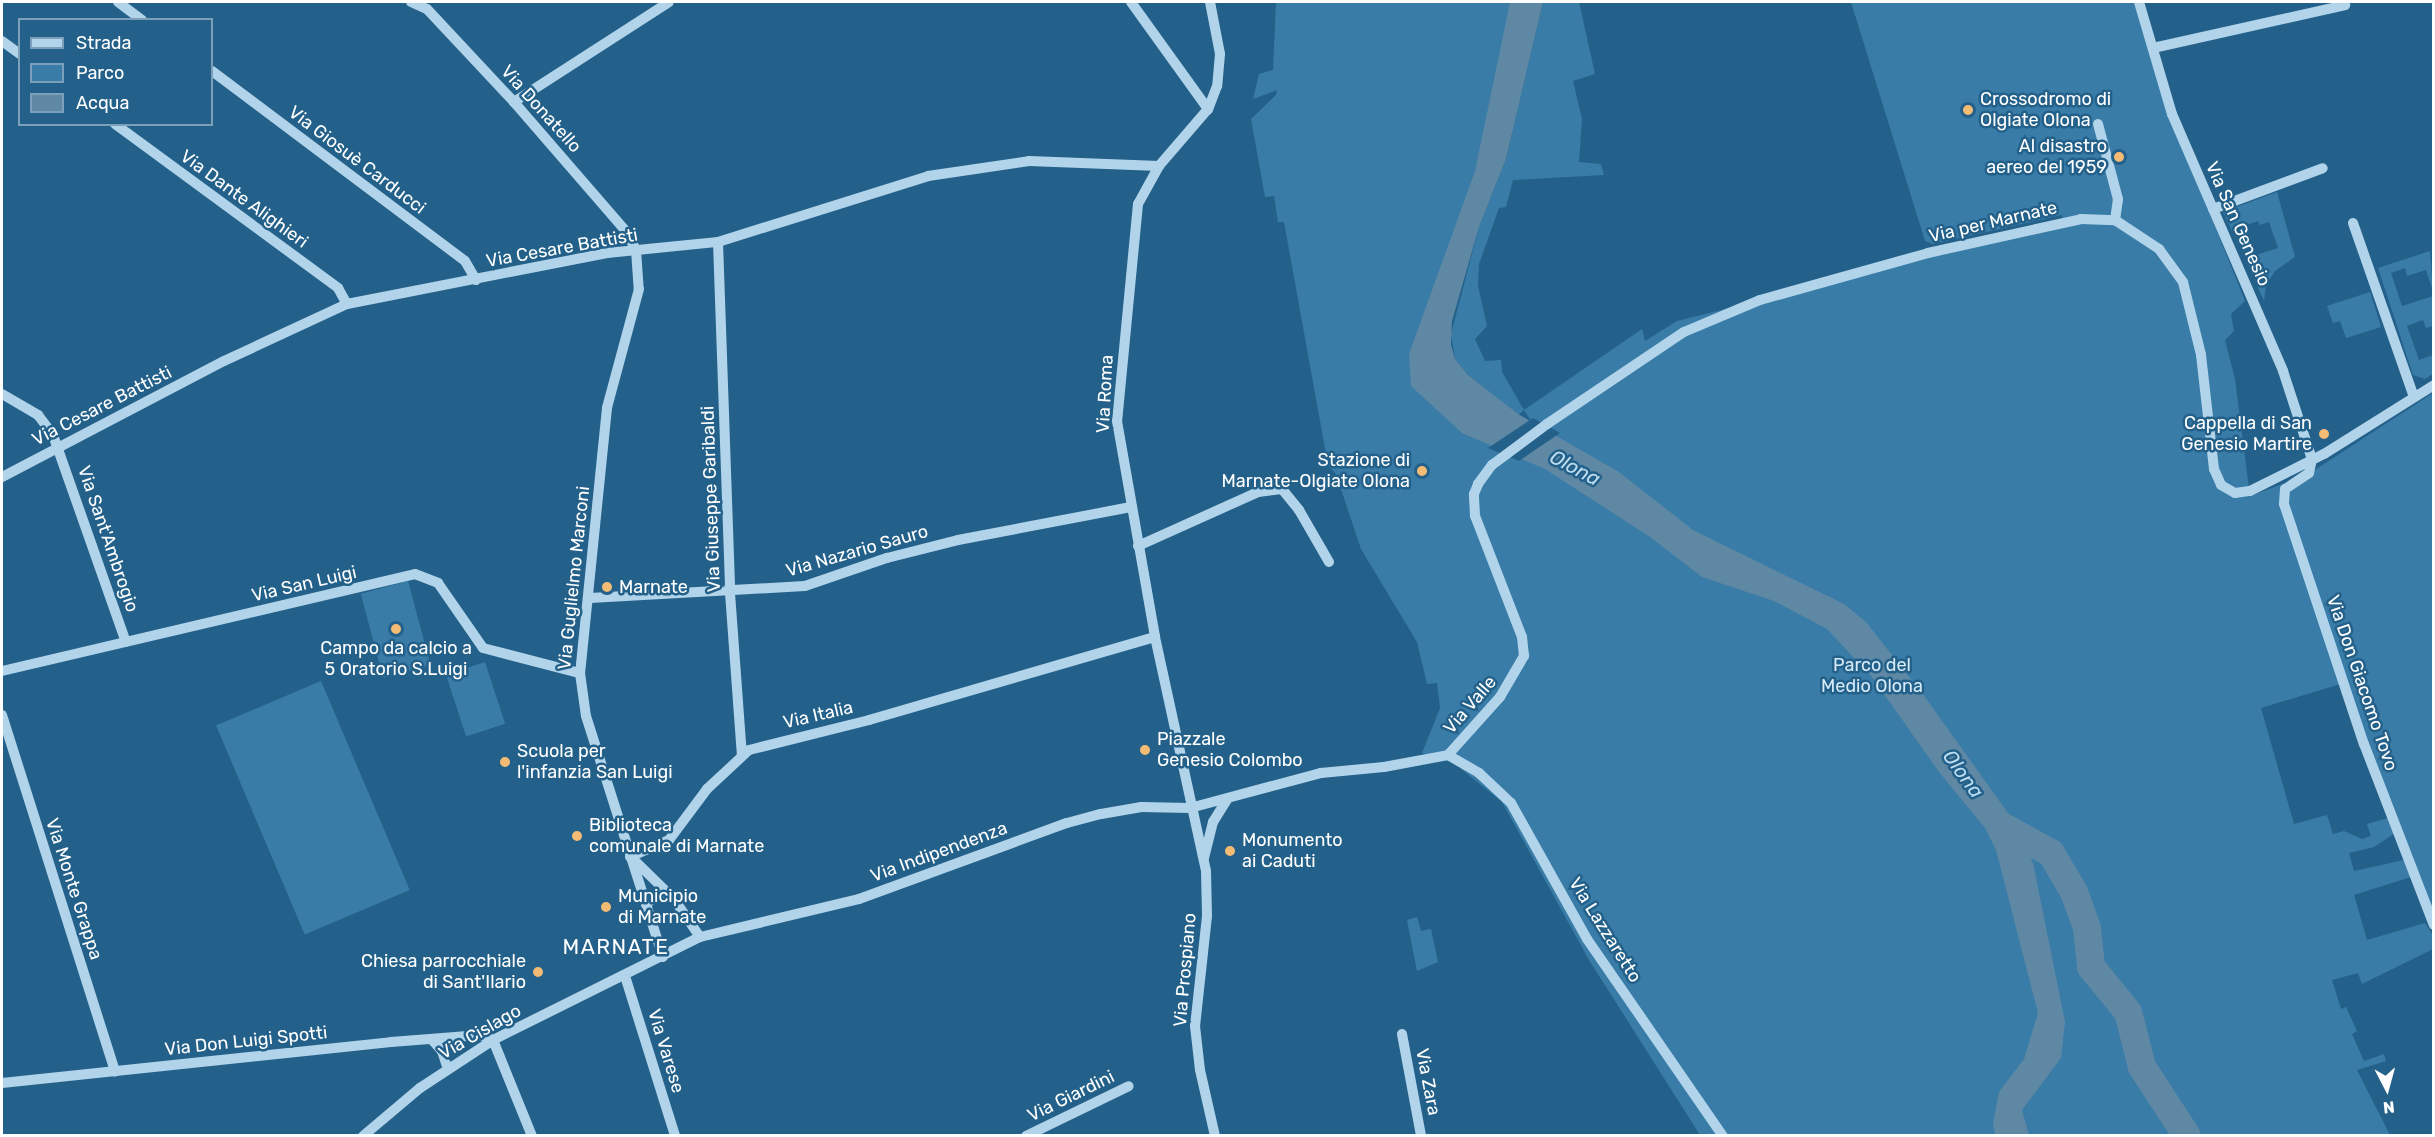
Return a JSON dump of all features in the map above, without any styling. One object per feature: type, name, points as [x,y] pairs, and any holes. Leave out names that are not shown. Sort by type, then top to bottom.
[{"type":"street","points":[[118,2],[139,18]]},
{"type":"street","name":"Via Donatello","points":[[411,2],[427,9],[514,102],[625,230],[636,250]]},
{"type":"street","points":[[514,102],[669,2]]},
{"type":"street","points":[[1131,2],[1208,109]]},
{"type":"street","name":"Via Roma","points":[[1190,808],[1155,637],[1117,420],[1138,204],[1159,166],[1208,109],[1217,86],[1220,54],[1210,2]]},
{"type":"street","name":"Via San Genesio","points":[[2139,2],[2172,114],[2283,371],[2312,459]]},
{"type":"street","points":[[2153,48],[2345,5]]},
{"type":"street","points":[[2,41],[18,53]]},
{"type":"street","name":"Via Giosuè Carducci","points":[[213,72],[465,261],[476,279]]},
{"type":"street","points":[[2098,124],[2118,199],[2115,220],[2159,249],[2183,282],[2201,355],[2212,459],[2221,485],[2230,491],[2247,492],[2312,459],[2433,385]]},
{"type":"street","name":"Via Dante Alighieri","points":[[118,126],[338,288],[346,304]]},
{"type":"street","name":"Via Cesare Battisti","points":[[2,477],[224,362],[346,304],[636,250],[718,242],[928,176],[1029,161],[1159,166]]},
{"type":"street","points":[[2212,209],[2323,168]]},
{"type":"street","name":"Via per Marnate","points":[[1522,443],[1684,332],[1760,300],[1928,253],[2081,219],[2115,220]]},
{"type":"street","points":[[2353,223],[2414,397]]},
{"type":"street","name":"Via Giuseppe Garibaldi","points":[[718,242],[730,593],[742,755]]},
{"type":"street","name":"Via Guglielmo Marconi","points":[[636,250],[639,290],[607,408],[590,598],[580,673],[586,716],[663,957]]},
{"type":"street","name":"Via Sant'Ambrogio","points":[[2,394],[38,415],[58,447],[126,642]]},
{"type":"street","name":"Via Valle","points":[[1190,808],[1321,773],[1384,767],[1448,755],[1486,714],[1516,675],[1524,647],[1473,502],[1478,484],[1492,465],[1522,443]]},
{"type":"street","name":"Via Don Giacomo Tovo","points":[[2312,459],[2309,473],[2285,489],[2284,504],[2364,744],[2433,925]]},
{"type":"street","points":[[1138,546],[1258,492],[1282,489],[1299,510],[1329,562]]},
{"type":"street","name":"Via Nazario Sauro","points":[[590,598],[730,593],[805,586],[887,558],[958,540],[1131,507]]},
{"type":"street","name":"Via San Luigi","points":[[2,671],[415,574],[438,583],[483,648],[580,673]]},
{"type":"street","name":"Via Italia","points":[[630,856],[669,840],[707,789],[742,755],[766,744],[869,720],[1155,637]]},
{"type":"street","name":"Via Monte Grappa","points":[[2,715],[115,1072]]},
{"type":"street","name":"Via Lazzaretto","points":[[1448,755],[1479,773],[1511,803],[1587,939],[1723,1136]]},
{"type":"street","points":[[1204,862],[1213,822],[1228,798]]},
{"type":"street","name":"Via Indipendenza","points":[[663,957],[700,937],[859,899],[1067,823],[1135,808],[1190,808]]},
{"type":"street","name":"Via Prospiano","points":[[1190,808],[1204,862],[1207,916],[1195,1026],[1200,1070],[1215,1136]]},
{"type":"street","points":[[630,856],[669,895],[700,937]]},
{"type":"street","points":[[646,904],[657,895],[669,895]]},
{"type":"street","name":"Via Cislago","points":[[363,1136],[448,1068],[493,1040],[663,957]]},
{"type":"street","name":"Via Varese","points":[[625,976],[675,1136]]},
{"type":"street","name":"Via Zara","points":[[1402,1034],[1421,1136]]},
{"type":"street","name":"Via Don Luigi Spotti","points":[[2,1083],[391,1042],[433,1041],[481,1035],[493,1040]]},
{"type":"street","points":[[493,1040],[532,1136]]},
{"type":"street","points":[[433,1041],[442,1051],[448,1068]]},
{"type":"street","name":"Via Giardini","points":[[1026,1136],[1129,1086]]},
{"type":"green space","name":"Parco del Medio Olona","points":[[1276,2],[1520,2],[1509,57],[1420,370],[1532,422],[1524,410],[1642,329],[1645,341],[1677,321],[2065,224],[2062,215],[1933,244],[1925,241],[1851,2],[2141,2],[2170,114],[2245,301],[2231,314],[2234,331],[2225,340],[2235,379],[2250,496],[2307,475],[2433,393],[2433,925],[2344,683],[2261,708],[2294,824],[2327,815],[2333,834],[2344,831],[2362,839],[2371,836],[2367,824],[2388,818],[2395,833],[2374,847],[2349,853],[2354,871],[2404,860],[2411,877],[2354,895],[2367,940],[2425,923],[2433,935],[2433,949],[2362,984],[2358,973],[2332,980],[2341,1009],[2346,1007],[2357,1031],[2352,1034],[2364,1061],[2384,1054],[2386,1061],[2357,1070],[2390,1135],[1700,1135],[1589,960],[1502,802],[1460,768],[1461,765],[1422,753],[1440,708],[1437,683],[1427,684],[1417,642],[1361,549],[1336,474],[1328,465],[1284,222],[1278,222],[1274,196],[1265,197],[1251,119],[1276,95],[1277,90],[1253,99],[1259,74],[1273,70]]},
{"type":"green space","points":[[1543,2],[1579,2],[1595,74],[1573,81],[1582,119],[1579,162],[1601,164],[1604,175],[1513,180],[1506,207],[1499,208],[1479,264],[1478,286],[1487,326],[1475,339],[1485,361],[1501,360],[1502,372],[1524,410],[1518,415],[1468,375],[1455,359],[1451,334],[1479,227],[1506,159]]},
{"type":"green space","points":[[2277,192],[2295,257],[2275,271],[2266,285],[2264,301],[2247,262],[2250,257],[2278,248],[2269,222],[2260,225],[2258,221],[2240,227],[2242,234],[2235,237],[2223,212]]},
{"type":"green space","points":[[2430,251],[2433,291],[2426,270],[2407,276],[2405,268],[2391,273],[2402,306],[2433,296],[2433,326],[2426,328],[2423,320],[2407,326],[2419,360],[2433,355],[2433,374],[2425,379],[2413,375],[2378,268]]},
{"type":"green space","points":[[2370,292],[2381,327],[2346,338],[2340,321],[2333,323],[2327,306]]},
{"type":"green space","name":"Campo da calcio a 5 Oratorio S.Luigi","points":[[408,581],[431,665],[383,678],[361,594]]},
{"type":"green space","points":[[485,662],[505,724],[466,736],[446,675]]},
{"type":"green space","points":[[321,681],[410,890],[305,934],[216,726]]},
{"type":"green space","points":[[1417,917],[1421,931],[1431,929],[1438,962],[1417,971],[1407,920]]},
{"type":"water","points":[[1510,2],[1543,2],[1506,159],[1479,227],[1452,321],[1451,345],[1455,359],[1468,375],[1518,414],[1619,472],[1693,530],[1844,604],[1866,622],[1925,697],[2013,820],[2033,863],[2065,1022],[2061,1058],[2022,1110],[2029,1135],[1995,1135],[1993,1123],[1999,1092],[2024,1059],[2038,1013],[1996,850],[1985,828],[1939,772],[1872,677],[1827,629],[1774,601],[1702,577],[1650,537],[1545,469],[1462,433],[1411,386],[1409,354],[1475,171]]},
{"type":"pier","points":[[1533,418],[1560,433],[1519,461],[1488,448]]},
{"type":"waterway","name":"Olona","points":[[2000,825],[2051,853],[2074,892],[2087,928],[2091,967],[2128,1012],[2142,1067],[2187,1136]]},
{"type":"place","name":"Crossodromo di Olgiate Olona","points":[[1968,110]]},
{"type":"place","name":"Al disastro aereo del 1959","points":[[2119,157]]},
{"type":"place","name":"Cappella di San Genesio Martire","points":[[2324,434]]},
{"type":"place","name":"Stazione di Marnate-Olgiate Olona","points":[[1422,471]]},
{"type":"place","name":"Marnate","points":[[607,587]]},
{"type":"place","name":"Campo da calcio a 5 Oratorio S.Luigi","points":[[396,629]]},
{"type":"place","name":"Piazzale Genesio Colombo","points":[[1145,750]]},
{"type":"place","name":"Scuola per l'infanzia San Luigi","points":[[505,762]]},
{"type":"place","name":"Biblioteca comunale di Marnate","points":[[577,836]]},
{"type":"place","name":"Monumento ai Caduti","points":[[1230,851]]},
{"type":"place","name":"Municipio di Marnate","points":[[606,907]]},
{"type":"place","name":"Chiesa parrocchiale di Sant'Ilario","points":[[538,972]]},
{"type":"district","name":"MARNATE","points":[[616,947]]}]
